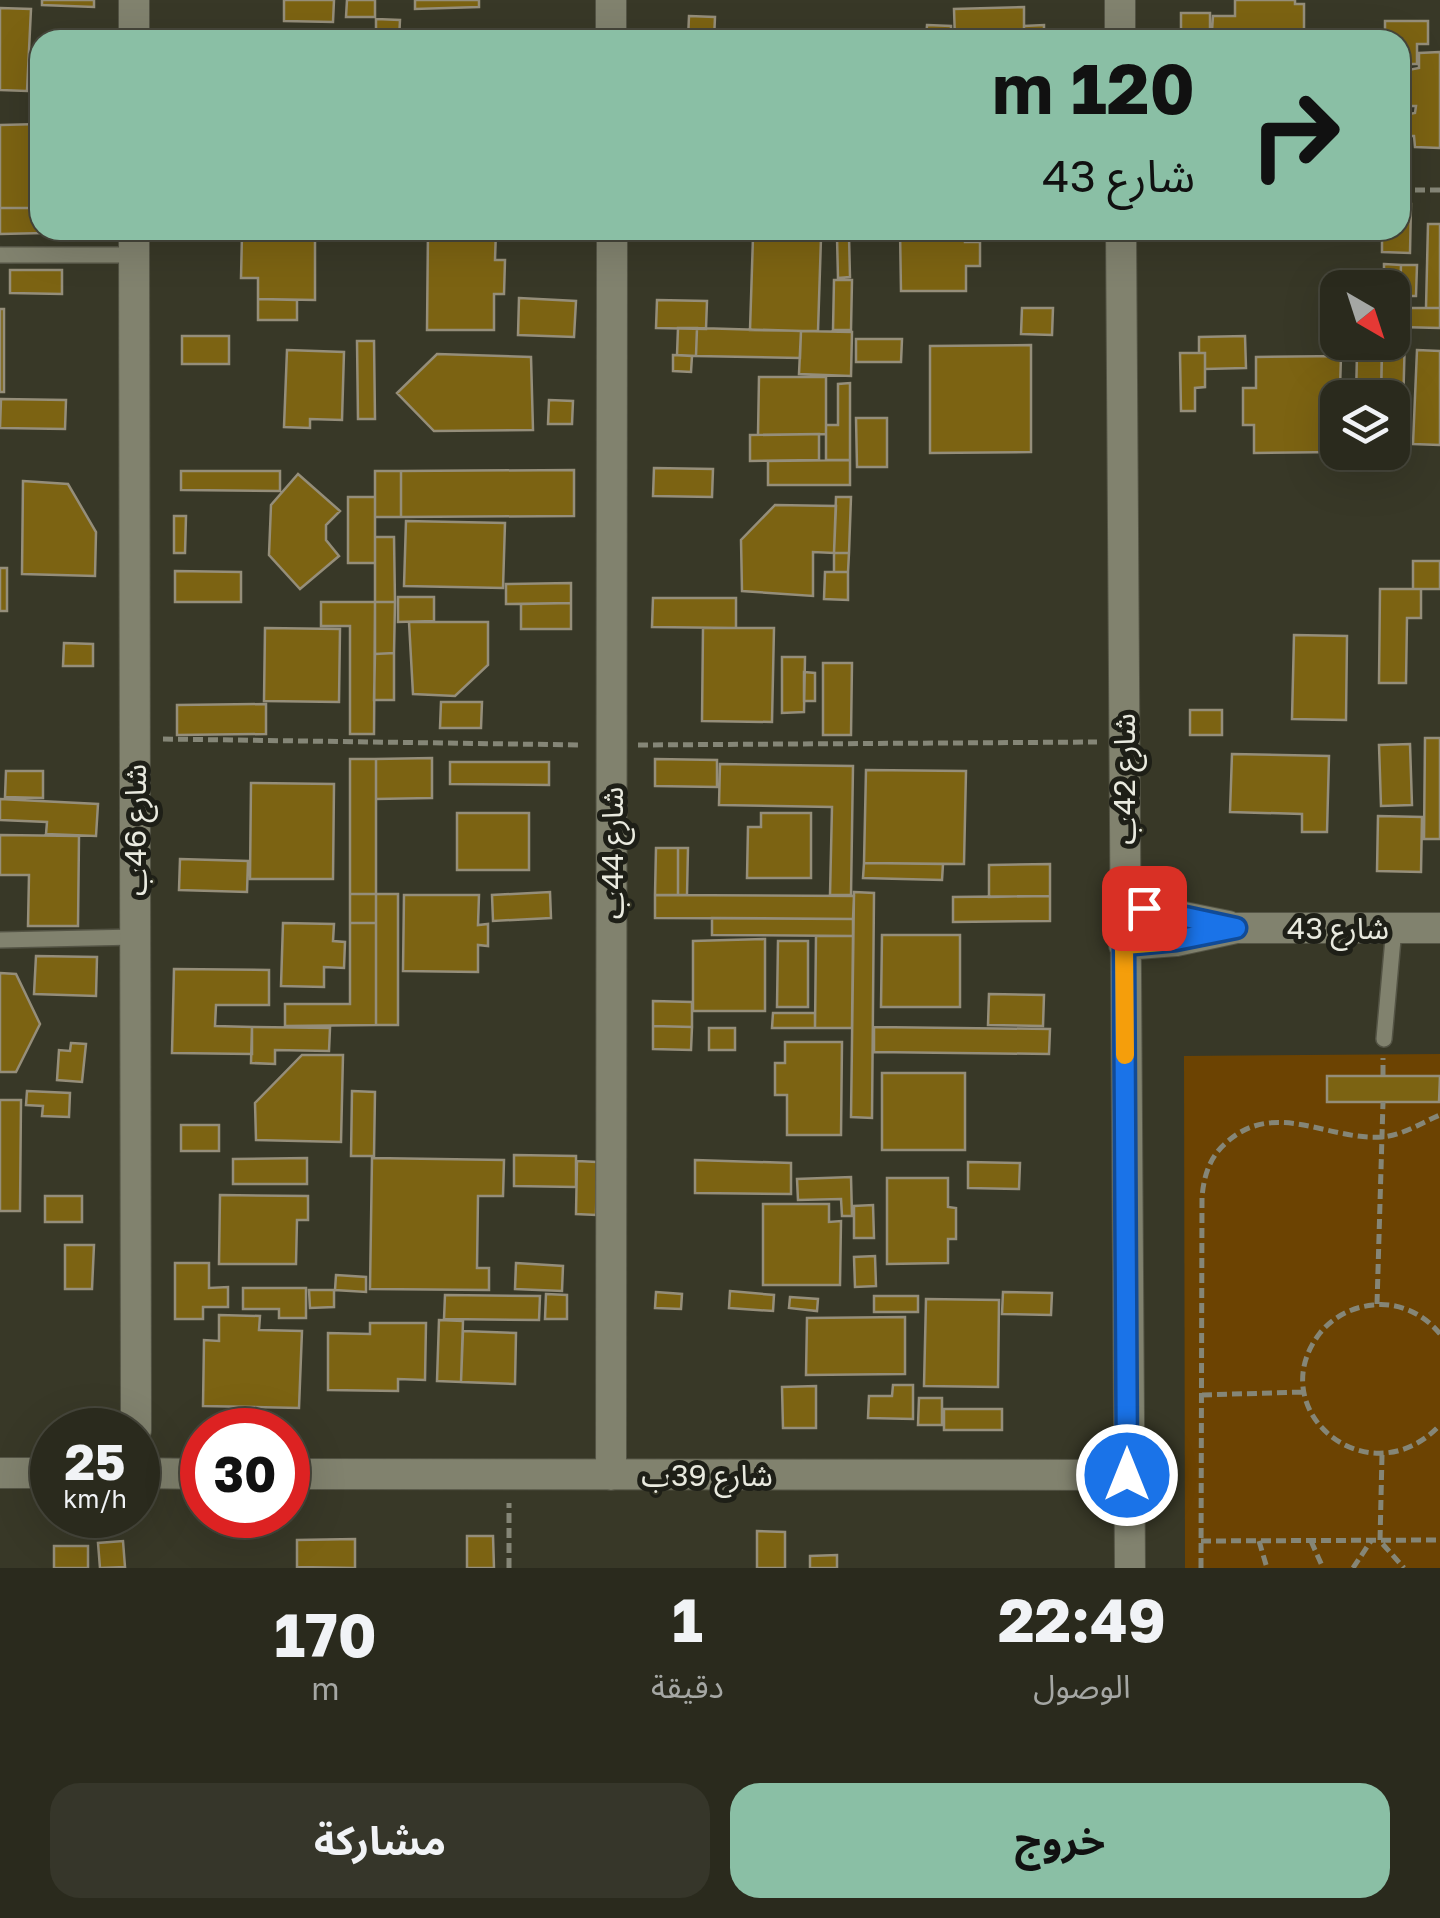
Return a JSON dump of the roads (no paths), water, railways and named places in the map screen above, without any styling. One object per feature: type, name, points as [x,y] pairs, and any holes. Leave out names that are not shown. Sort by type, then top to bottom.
[{"type":"street","points":[[134,0],[134,30]]},
{"type":"street","points":[[612,0],[612,30]]},
{"type":"street","points":[[1120,0],[1120,30]]},
{"type":"street","name":"شارع 44ب","points":[[612,240],[612,1475]]},
{"type":"street","name":"شارع 42ب","points":[[1121,240],[1130,1568]]},
{"type":"street","name":"شارع 46ب","points":[[134,243],[136,1408]]},
{"type":"street","name":"شارع 43","points":[[1124,905],[1236,928]]},
{"type":"street","name":"شارع 43","points":[[1124,945],[1236,928],[1440,928]]},
{"type":"street","points":[[0,1473],[30,1473]]},
{"type":"street","name":"شارع 39ب","points":[[310,1474],[1127,1475]]},
{"type":"lane","points":[[0,254],[134,243]]},
{"type":"lane","points":[[1384,1039],[1394,928]]},
{"type":"lane","points":[[0,940],[135,938]]}]
